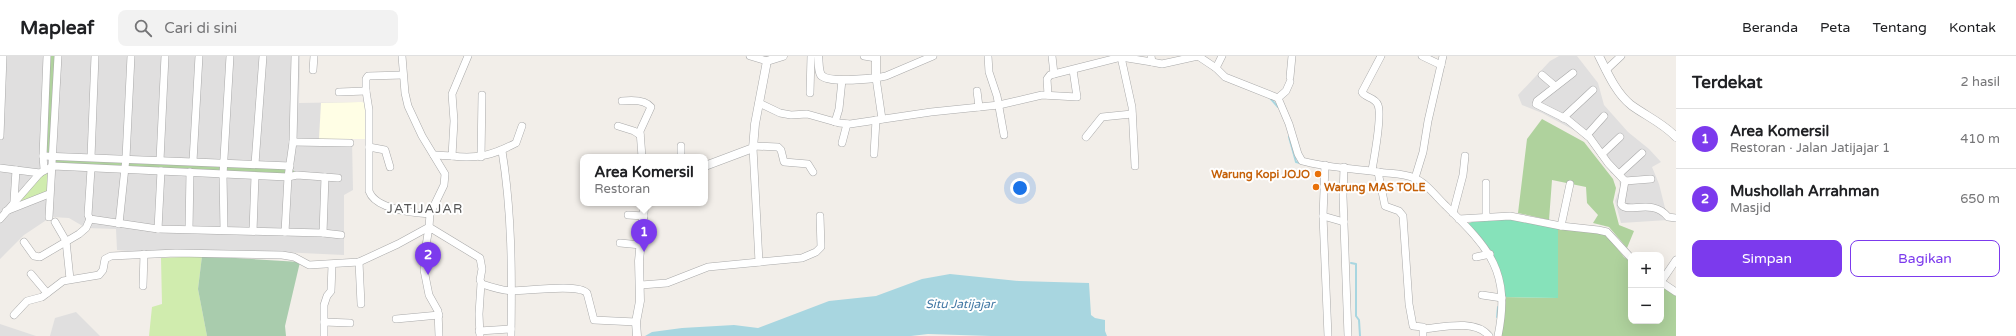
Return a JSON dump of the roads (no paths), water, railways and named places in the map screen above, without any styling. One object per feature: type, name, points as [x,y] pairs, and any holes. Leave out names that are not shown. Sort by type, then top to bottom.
[{"type":"street","points":[[0,136],[4,56]]},
{"type":"street","points":[[42,171],[47,56]]},
{"type":"street","points":[[48,217],[49,194],[53,166],[52,156],[58,56]]},
{"type":"street","points":[[91,157],[95,56]]},
{"type":"street","points":[[119,224],[126,158],[131,56]]},
{"type":"street","points":[[160,160],[165,56]]},
{"type":"street","points":[[193,161],[199,56]]},
{"type":"street","points":[[224,230],[223,175],[230,56]]},
{"type":"street","points":[[255,164],[262,56]]},
{"type":"street","points":[[285,232],[288,178],[293,142],[295,56]]},
{"type":"street","points":[[313,70],[314,56]]},
{"type":"street","points":[[402,56],[403,75],[408,106],[422,136],[444,173],[445,180],[430,214],[424,258],[424,270],[429,295],[438,315],[439,336]]},
{"type":"street","points":[[452,156],[454,121],[452,94],[468,56]]},
{"type":"street","points":[[750,56],[767,61],[783,56]]},
{"type":"street","points":[[810,93],[811,56]]},
{"type":"street","points":[[818,56],[820,72],[823,76],[826,78],[842,80],[886,76],[933,56]]},
{"type":"street","points":[[864,56],[876,57],[879,119],[874,154]]},
{"type":"street","points":[[988,56],[989,72],[999,105],[1004,135]]},
{"type":"street","points":[[1052,56],[1054,74]]},
{"type":"street","points":[[1048,95],[1048,76],[1073,70],[1109,57],[1151,59],[1162,64],[1198,56],[1216,68],[1224,77],[1278,98],[1289,124],[1298,154],[1302,161],[1416,178],[1477,236],[1488,254],[1495,262],[1502,314],[1498,336]]},
{"type":"street","points":[[1216,68],[1222,56]]},
{"type":"street","points":[[1278,98],[1286,90],[1290,80],[1292,56]]},
{"type":"street","points":[[1381,56],[1362,92],[1364,95],[1376,102],[1379,108],[1375,171],[1385,206],[1399,211],[1403,216],[1409,304],[1413,326],[1423,326],[1423,332],[1461,326],[1476,327],[1485,330],[1489,336]]},
{"type":"street","points":[[1422,56],[1441,65]]},
{"type":"street","points":[[1416,178],[1423,152],[1428,120],[1443,56]]},
{"type":"street","points":[[1599,56],[1623,97],[1630,104],[1666,127],[1676,137]]},
{"type":"street","points":[[1606,70],[1620,56]]},
{"type":"street","points":[[1121,57],[1130,98],[1135,166]]},
{"type":"street","points":[[759,262],[753,147],[767,61]]},
{"type":"street","points":[[759,103],[780,113],[791,115],[808,114],[847,124],[999,105],[1048,95],[1077,97],[1073,70]]},
{"type":"street","points":[[1573,73],[1555,86],[1536,104],[1563,118],[1587,135],[1625,181]]},
{"type":"street","points":[[1542,74],[1555,86]]},
{"type":"street","points":[[403,75],[368,76],[366,79],[369,110],[369,191],[373,199],[380,204],[398,209],[430,214]]},
{"type":"street","points":[[46,76],[57,76]]},
{"type":"street","points":[[835,122],[839,109],[842,80]]},
{"type":"street","points":[[1563,118],[1593,90]]},
{"type":"street","points":[[339,92],[366,91]]},
{"type":"street","points":[[977,91],[979,107]]},
{"type":"street","points":[[482,95],[482,157]]},
{"type":"street","points":[[622,100],[639,101],[650,105],[650,110],[640,135],[642,154]]},
{"type":"street","points":[[1086,137],[1102,117],[1132,114]]},
{"type":"street","points":[[1587,135],[1604,116]]},
{"type":"street","points":[[842,143],[847,124]]},
{"type":"street","points":[[434,155],[482,157],[516,143],[522,126]]},
{"type":"street","points":[[618,126],[640,135]]},
{"type":"street","points":[[1602,154],[1620,136]]},
{"type":"street","points":[[293,142],[350,143]]},
{"type":"street","points":[[681,146],[681,154]]},
{"type":"street","points":[[369,147],[385,150],[390,167]]},
{"type":"street","points":[[708,165],[753,147],[778,147],[781,150],[784,162],[808,164],[813,172]]},
{"type":"street","points":[[429,226],[480,258],[482,269],[479,333],[511,333],[512,291],[509,216],[502,150]]},
{"type":"street","points":[[1619,174],[1642,153]]},
{"type":"street","points":[[43,156],[126,158],[290,166],[297,175]]},
{"type":"street","points":[[1454,213],[1463,175],[1465,156]]},
{"type":"street","points":[[1325,165],[1323,216],[1328,336]]},
{"type":"street","points":[[0,219],[14,201],[42,171],[53,166],[288,178],[297,175],[338,178]]},
{"type":"street","points":[[1344,167],[1344,222],[1348,336]]},
{"type":"street","points":[[0,168],[42,171]]},
{"type":"street","points":[[24,242],[34,256],[38,257],[86,228],[90,219],[88,215],[91,169]]},
{"type":"street","points":[[14,201],[16,170]]},
{"type":"street","points":[[158,229],[161,172]]},
{"type":"street","points":[[189,229],[190,172]]},
{"type":"street","points":[[253,231],[255,176]]},
{"type":"street","points":[[323,233],[325,177]]},
{"type":"street","points":[[1625,181],[1651,179]]},
{"type":"street","points":[[1625,181],[1621,204],[1624,208],[1649,206],[1661,209],[1668,217],[1676,218]]},
{"type":"street","points":[[1486,183],[1486,217]]},
{"type":"street","points":[[1561,226],[1570,184]]},
{"type":"street","points":[[6,211],[49,194]]},
{"type":"street","points":[[637,336],[636,322],[641,286],[641,245],[645,206]]},
{"type":"street","points":[[628,216],[644,216]]},
{"type":"street","points":[[641,286],[667,282],[708,267],[802,258],[818,251],[821,247],[820,216]]},
{"type":"street","points":[[1323,216],[1344,222]]},
{"type":"street","points":[[1459,219],[1510,216],[1561,226],[1606,232],[1628,255]]},
{"type":"street","points":[[90,219],[158,229],[341,234]]},
{"type":"street","points":[[55,222],[66,241],[70,279]]},
{"type":"street","points":[[14,315],[27,301],[42,297],[63,281],[96,277],[102,271],[104,261],[109,256],[144,254],[282,255],[294,257],[309,266],[332,265],[359,262],[398,244],[429,226]]},
{"type":"street","points":[[620,243],[641,245]]},
{"type":"street","points":[[143,286],[144,254]]},
{"type":"street","points":[[1476,257],[1488,254]]},
{"type":"street","points":[[1664,278],[1676,260]]},
{"type":"street","points":[[359,262],[361,304]]},
{"type":"street","points":[[324,336],[324,305],[332,289],[332,265]]},
{"type":"street","points":[[30,274],[48,293]]},
{"type":"street","points":[[481,283],[512,291],[555,288],[583,290],[587,293],[594,320],[636,322]]},
{"type":"street","points":[[1664,284],[1676,292]]},
{"type":"street","points":[[1482,295],[1501,298]]},
{"type":"street","points":[[396,320],[438,315]]},
{"type":"street","points":[[324,322],[350,323]]},
{"type":"water","name":"Situ Jatijajar","points":[[950,274],[1019,281],[1089,283],[1091,315],[1095,318],[1105,320],[1105,331],[1107,336],[991,336],[928,334],[911,336],[645,336],[652,332],[682,328],[734,325],[758,328],[829,301],[876,296],[922,279]]},
{"type":"waterway","points":[[1269,97],[1278,107]]},
{"type":"waterway","points":[[1289,137],[1296,162],[1300,163]]},
{"type":"waterway","points":[[1351,263],[1356,264],[1356,316],[1359,320],[1360,336]]},
{"type":"waterway","points":[[1497,317],[1498,307]]},
{"type":"place","name":"Warung Kopi JOJO","points":[[1318,174]]},
{"type":"place","name":"Warung MAS TOLE","points":[[1316,187]]},
{"type":"place","name":"Area Komersil","points":[[644,252]]},
{"type":"place","name":"Mushollah Arrahman","points":[[428,275]]},
{"type":"district","name":"JATIJAJAR","points":[[425,208]]}]
